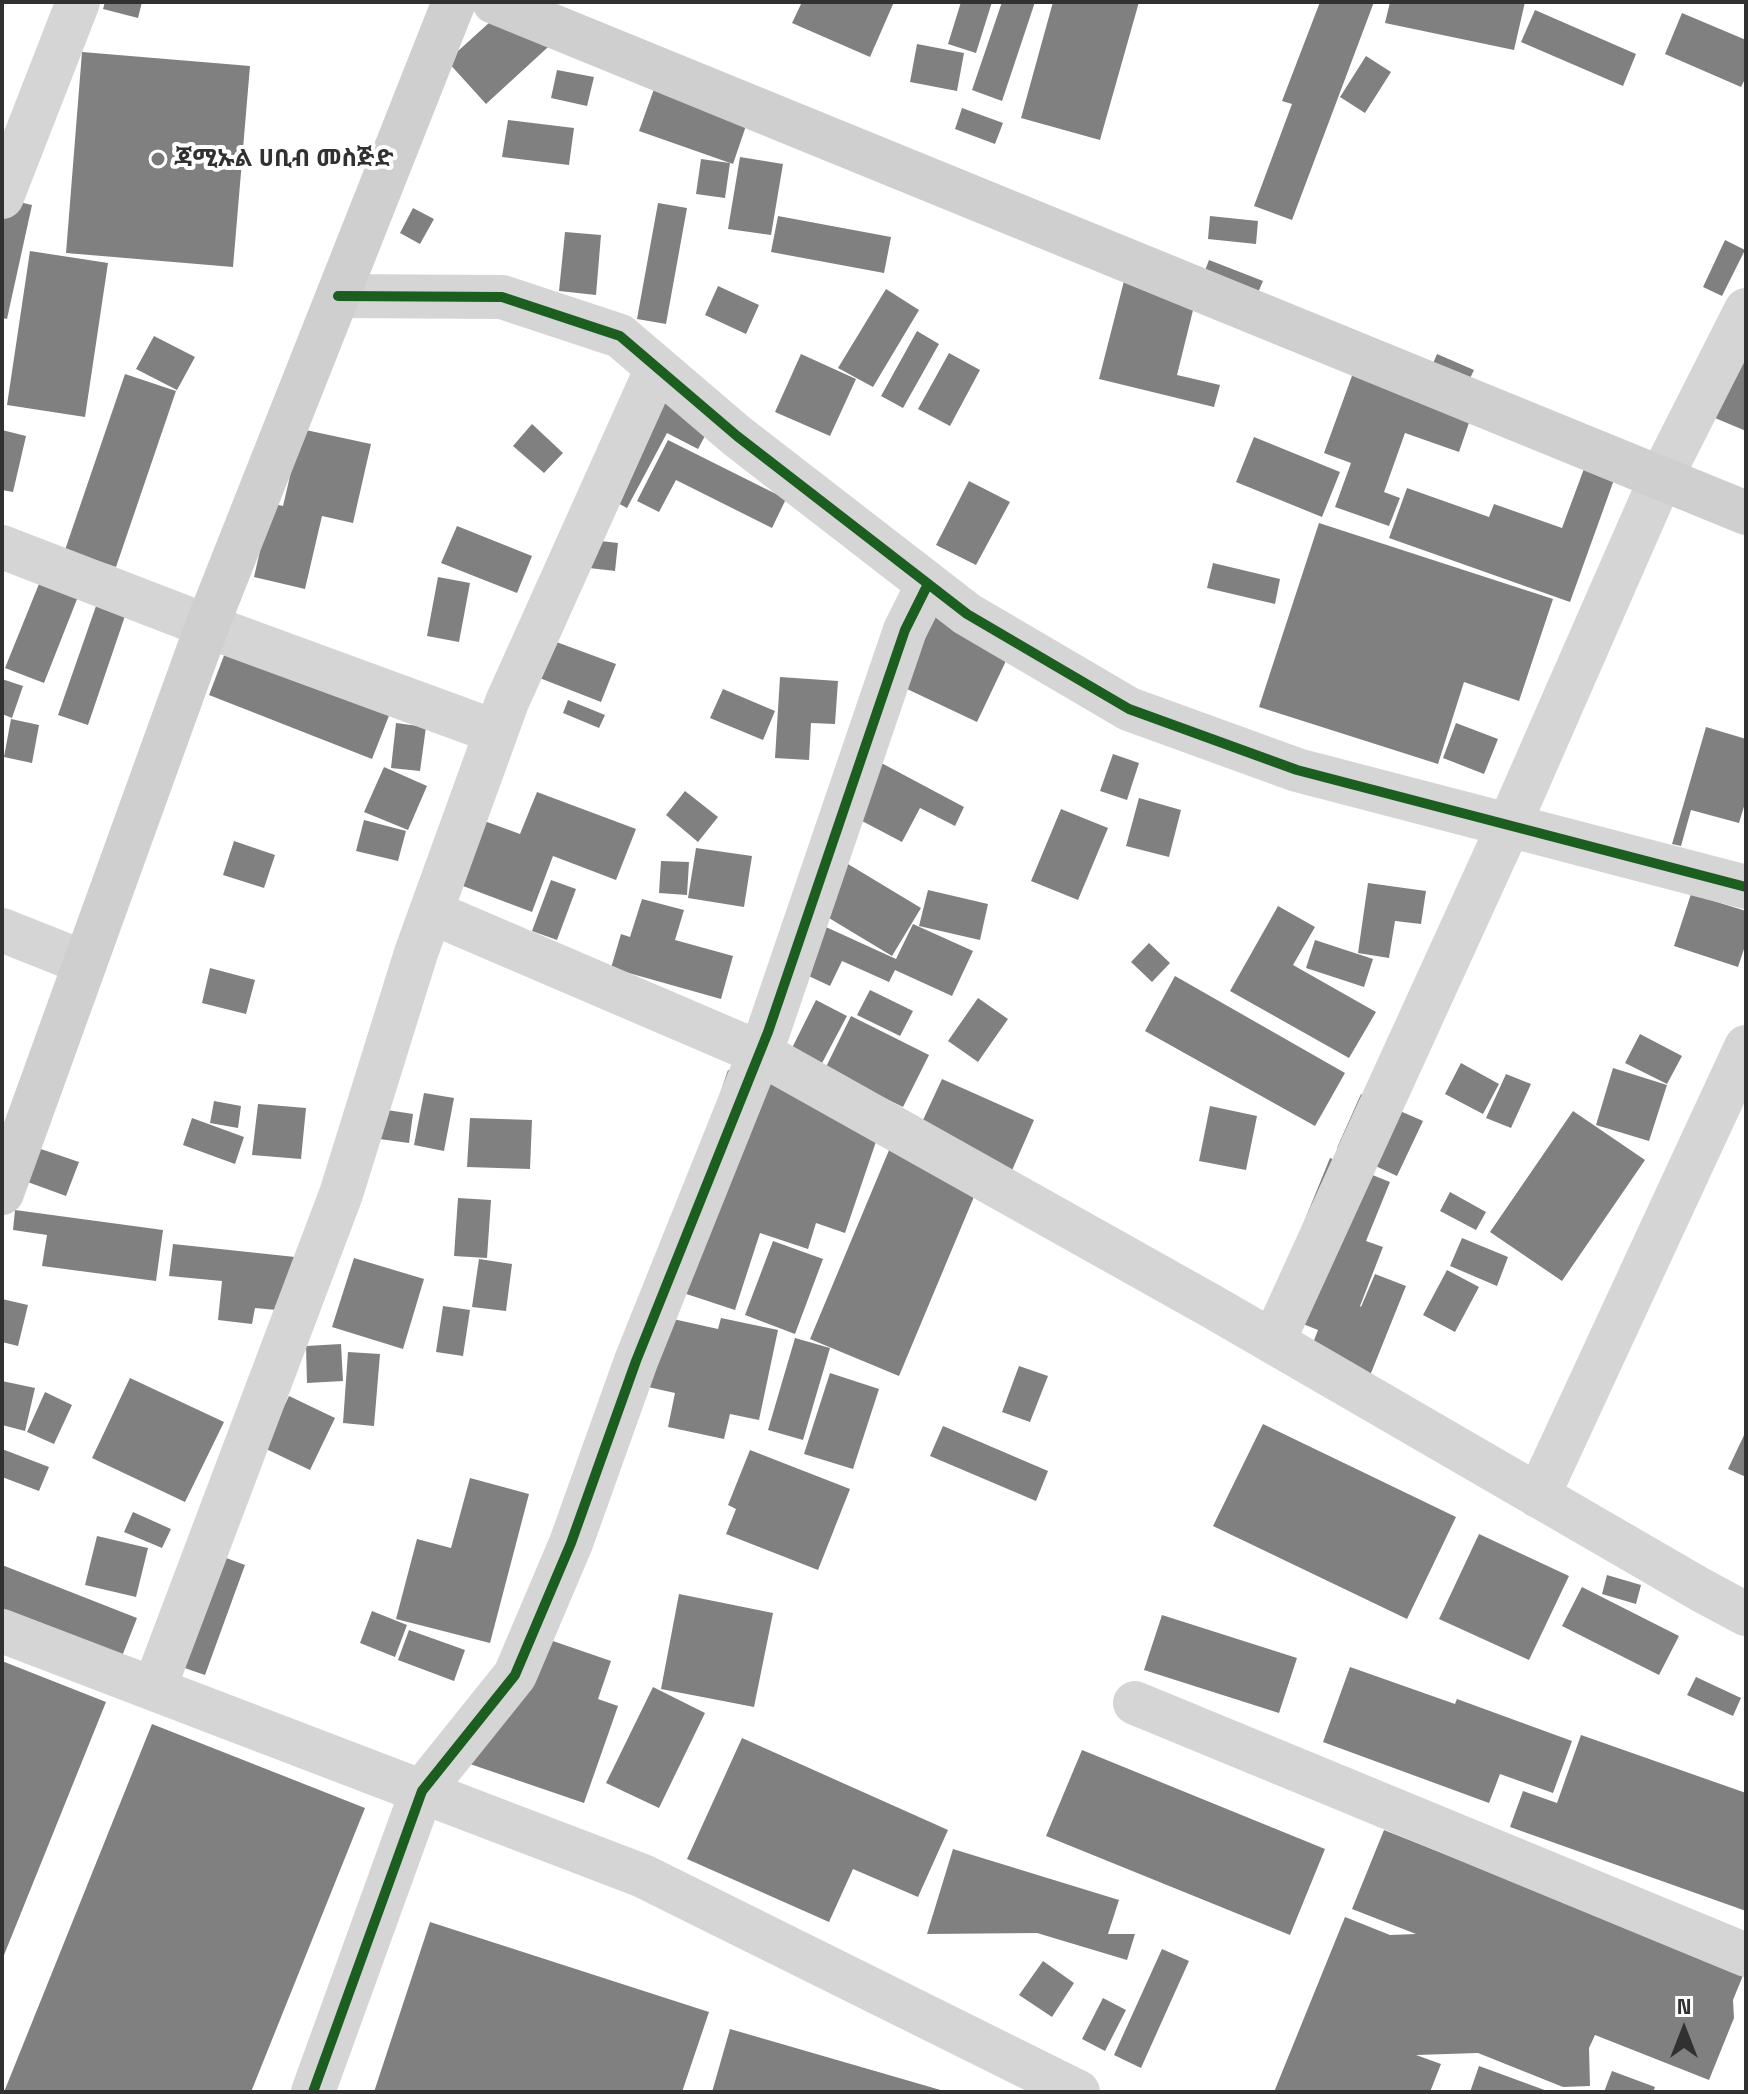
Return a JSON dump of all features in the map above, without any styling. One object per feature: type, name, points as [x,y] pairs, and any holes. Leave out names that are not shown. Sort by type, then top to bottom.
[{"type":"street","points":[[2,197],[78,2]]},
{"type":"street","points":[[2,1193],[207,626],[454,2]]},
{"type":"street","points":[[494,2],[1746,513]]},
{"type":"street","points":[[338,296],[502,297],[620,336],[737,436],[967,614],[1129,709],[1297,770],[1746,887]]},
{"type":"street","points":[[1273,1342],[1509,825],[1661,478],[1746,310]]},
{"type":"street","points":[[154,1689],[341,1194],[416,953],[513,687],[657,368]]},
{"type":"street","points":[[2,547],[496,732]]},
{"type":"street","points":[[313,2092],[422,1791],[515,1675],[571,1543],[636,1361],[760,1053],[905,630],[928,584]]},
{"type":"street","points":[[431,912],[760,1053],[1273,1342],[1746,1614]]},
{"type":"street","points":[[2,930],[85,963]]},
{"type":"street","points":[[1538,1496],[1746,1047]]},
{"type":"street","points":[[2,1631],[643,1876],[1065,2089]]},
{"type":"street","points":[[1135,1703],[1746,1955]]},
{"type":"building","points":[[105,2],[142,2],[138,18],[103,9]]},
{"type":"building","points":[[512,2],[571,26],[486,104],[447,61]]},
{"type":"building","points":[[802,2],[894,2],[870,57],[792,23]]},
{"type":"building","points":[[961,2],[992,2],[976,53],[948,44]]},
{"type":"building","points":[[1002,2],[1035,2],[1002,101],[972,90]]},
{"type":"building","points":[[1053,2],[1139,2],[1100,140],[1021,118]]},
{"type":"building","points":[[1320,2],[1374,2],[1292,220],[1254,206],[1292,104],[1282,101]]},
{"type":"building","points":[[1390,2],[1525,2],[1514,50],[1385,23]]},
{"type":"building","points":[[1535,10],[1636,54],[1623,86],[1521,42]]},
{"type":"building","points":[[1682,13],[1746,40],[1746,77],[1741,87],[1665,54]]},
{"type":"building","points":[[917,44],[964,53],[957,91],[910,82]]},
{"type":"building","name":"ጃሚኡል ሀቢብ መስጅድ","points":[[82,52],[250,66],[233,267],[66,253]]},
{"type":"building","points":[[1366,56],[1391,72],[1365,113],[1340,97]]},
{"type":"building","points":[[557,70],[594,77],[587,106],[551,98]]},
{"type":"building","points":[[654,89],[748,120],[733,164],[639,131]]},
{"type":"building","points":[[962,108],[1003,123],[995,144],[955,129]]},
{"type":"building","points":[[508,120],[574,128],[569,165],[502,157]]},
{"type":"building","points":[[740,157],[783,164],[771,235],[728,229]]},
{"type":"building","points":[[701,159],[730,163],[725,198],[696,194]]},
{"type":"building","points":[[2,198],[32,205],[7,319],[2,318]]},
{"type":"building","points":[[658,203],[687,208],[666,324],[637,319]]},
{"type":"building","points":[[413,208],[434,219],[420,244],[400,233]]},
{"type":"building","points":[[778,216],[891,237],[884,273],[771,252]]},
{"type":"building","points":[[1210,216],[1258,221],[1256,244],[1208,239]]},
{"type":"building","points":[[565,232],[601,235],[596,295],[559,291]]},
{"type":"building","points":[[1725,240],[1745,250],[1722,296],[1703,287]]},
{"type":"building","points":[[30,251],[108,263],[85,417],[7,405]]},
{"type":"building","points":[[1209,260],[1263,281],[1254,302],[1201,281]]},
{"type":"building","points":[[1124,281],[1196,298],[1177,375],[1220,385],[1214,407],[1099,379]]},
{"type":"building","points":[[718,286],[759,305],[746,334],[705,315]]},
{"type":"building","points":[[886,289],[919,310],[873,387],[838,368]]},
{"type":"building","points":[[917,331],[939,344],[903,408],[881,396]]},
{"type":"building","points":[[154,336],[195,357],[177,390],[136,369]]},
{"type":"building","points":[[1746,345],[1746,431],[1715,418]]},
{"type":"building","points":[[949,353],[980,370],[950,426],[918,409]]},
{"type":"building","points":[[801,354],[856,379],[830,436],[775,412]]},
{"type":"building","points":[[1437,354],[1474,370],[1464,391],[1428,375]]},
{"type":"building","points":[[1353,373],[1472,414],[1459,452],[1405,433],[1384,492],[1400,498],[1389,526],[1335,507],[1351,463],[1324,453]]},
{"type":"building","points":[[125,374],[176,391],[116,567],[65,550]]},
{"type":"building","points":[[653,389],[713,421],[698,449],[667,433],[627,508],[597,492]]},
{"type":"building","points":[[532,424],[563,453],[544,473],[513,446]]},
{"type":"building","points":[[301,429],[371,444],[353,523],[322,516],[305,589],[254,577],[271,503],[283,506]]},
{"type":"building","points":[[2,430],[26,436],[13,492],[2,490]]},
{"type":"building","points":[[1254,437],[1340,472],[1322,517],[1236,482]]},
{"type":"building","points":[[668,440],[786,499],[772,528],[676,480],[659,512],[637,501]]},
{"type":"building","points":[[1585,466],[1615,477],[1570,602],[1389,538],[1407,488],[1489,517],[1494,504],[1562,528]]},
{"type":"building","points":[[969,481],[1010,502],[976,565],[936,545]]},
{"type":"building","points":[[1319,523],[1553,599],[1519,701],[1464,682],[1438,764],[1259,707]]},
{"type":"building","points":[[457,526],[532,556],[517,593],[441,563]]},
{"type":"building","points":[[592,540],[618,543],[615,571],[589,568]]},
{"type":"building","points":[[1213,563],[1280,579],[1275,604],[1207,588]]},
{"type":"building","points":[[43,574],[81,589],[44,683],[5,668]]},
{"type":"building","points":[[438,577],[470,583],[459,642],[427,636]]},
{"type":"building","points":[[908,594],[1014,644],[977,722],[871,672]]},
{"type":"building","points":[[96,606],[125,616],[88,725],[58,715]]},
{"type":"building","points":[[551,640],[616,664],[601,702],[537,677]]},
{"type":"building","points":[[228,645],[392,708],[372,759],[209,695]]},
{"type":"building","points":[[780,677],[838,681],[835,724],[811,723],[809,760],[775,758]]},
{"type":"building","points":[[2,679],[23,686],[12,718],[2,714]]},
{"type":"building","points":[[723,689],[775,711],[763,740],[710,718]]},
{"type":"building","points":[[568,700],[605,715],[599,728],[563,713]]},
{"type":"building","points":[[11,719],[39,725],[32,763],[4,757]]},
{"type":"building","points":[[396,723],[426,727],[420,771],[391,768]]},
{"type":"building","points":[[1456,723],[1498,739],[1484,774],[1443,758]]},
{"type":"building","points":[[1706,727],[1746,739],[1746,800],[1739,823],[1691,810],[1681,846],[1672,844]]},
{"type":"building","points":[[1113,754],[1139,763],[1127,800],[1100,791]]},
{"type":"building","points":[[872,758],[964,807],[955,826],[920,808],[902,842],[843,811]]},
{"type":"building","points":[[384,767],[427,786],[408,830],[364,812]]},
{"type":"building","points":[[685,791],[718,817],[698,842],[666,815]]},
{"type":"building","points":[[537,792],[636,829],[616,880],[553,856],[532,912],[455,883],[479,819],[520,834]]},
{"type":"building","points":[[1139,798],[1181,810],[1169,857],[1126,846]]},
{"type":"building","points":[[1061,809],[1108,828],[1078,900],[1031,881]]},
{"type":"building","points":[[364,820],[406,831],[398,861],[356,851]]},
{"type":"building","points":[[234,841],[275,855],[264,888],[223,875]]},
{"type":"building","points":[[696,848],[752,856],[744,907],[688,898]]},
{"type":"building","points":[[661,861],[689,862],[687,895],[659,893]]},
{"type":"building","points":[[843,861],[921,908],[892,956],[814,909]]},
{"type":"building","points":[[551,880],[576,889],[557,940],[532,931]]},
{"type":"building","points":[[1368,883],[1426,891],[1421,924],[1395,921],[1389,958],[1358,953]]},
{"type":"building","points":[[928,890],[988,904],[980,940],[919,926]]},
{"type":"building","points":[[1691,894],[1746,911],[1746,943],[1738,967],[1674,946]]},
{"type":"building","points":[[642,899],[684,910],[675,940],[733,956],[721,999],[611,968],[621,934],[630,937]]},
{"type":"building","points":[[1278,906],[1315,927],[1293,965],[1376,1012],[1349,1058],[1230,991]]},
{"type":"building","points":[[804,917],[896,959],[913,924],[973,951],[952,996],[895,970],[889,982],[842,961],[830,986],[783,964]]},
{"type":"building","points":[[1315,940],[1373,959],[1364,987],[1306,968]]},
{"type":"building","points":[[1149,943],[1170,963],[1152,982],[1131,962]]},
{"type":"building","points":[[210,968],[255,980],[246,1014],[202,1003]]},
{"type":"building","points":[[1175,976],[1345,1073],[1315,1126],[1145,1031]]},
{"type":"building","points":[[870,990],[913,1011],[900,1036],[857,1015]]},
{"type":"building","points":[[978,998],[1008,1019],[978,1062],[948,1041]]},
{"type":"building","points":[[816,1000],[847,1016],[822,1063],[792,1048]]},
{"type":"building","points":[[851,1016],[929,1055],[903,1107],[825,1069]]},
{"type":"building","points":[[1640,1034],[1682,1056],[1667,1084],[1625,1063]]},
{"type":"building","points":[[1461,1063],[1499,1084],[1483,1114],[1445,1094]]},
{"type":"building","points":[[1613,1068],[1667,1085],[1649,1141],[1596,1125]]},
{"type":"building","points":[[728,1070],[883,1121],[845,1233],[816,1223],[808,1249],[760,1233],[735,1310],[656,1284]]},
{"type":"building","points":[[1506,1074],[1531,1084],[1511,1128],[1486,1118]]},
{"type":"building","points":[[942,1079],[1034,1120],[1010,1175],[917,1133]]},
{"type":"building","points":[[424,1093],[454,1098],[444,1151],[414,1145]]},
{"type":"building","points":[[1361,1094],[1423,1121],[1397,1176],[1337,1148]]},
{"type":"building","points":[[214,1101],[241,1106],[238,1128],[210,1123]]},
{"type":"building","points":[[258,1104],[306,1108],[301,1159],[252,1155]]},
{"type":"building","points":[[361,1106],[413,1114],[409,1143],[357,1136]]},
{"type":"building","points":[[1210,1106],[1257,1116],[1246,1170],[1199,1161]]},
{"type":"building","points":[[1573,1111],[1645,1160],[1562,1281],[1490,1232]]},
{"type":"building","points":[[192,1118],[244,1137],[235,1164],[183,1145]]},
{"type":"building","points":[[470,1118],[532,1120],[530,1169],[467,1167]]},
{"type":"building","points":[[892,1143],[981,1180],[899,1376],[810,1339]]},
{"type":"building","points":[[38,1148],[79,1162],[66,1196],[25,1181]]},
{"type":"building","points":[[1330,1158],[1390,1182],[1366,1241],[1383,1247],[1360,1306],[1375,1274],[1406,1286],[1363,1393],[1303,1369],[1318,1330],[1268,1310]]},
{"type":"building","points":[[1450,1192],[1486,1212],[1476,1230],[1440,1211]]},
{"type":"building","points":[[458,1198],[491,1200],[487,1258],[454,1256]]},
{"type":"building","points":[[15,1210],[163,1230],[156,1281],[42,1266],[47,1235],[13,1230]]},
{"type":"building","points":[[1462,1238],[1508,1257],[1497,1286],[1450,1266]]},
{"type":"building","points":[[773,1241],[823,1259],[795,1334],[745,1315]]},
{"type":"building","points":[[173,1244],[295,1257],[288,1311],[255,1308],[252,1324],[218,1320],[222,1281],[169,1276]]},
{"type":"building","points":[[354,1258],[424,1279],[403,1349],[332,1327]]},
{"type":"building","points":[[479,1259],[512,1264],[506,1311],[472,1307]]},
{"type":"building","points":[[1447,1270],[1479,1287],[1455,1332],[1423,1315]]},
{"type":"building","points":[[2,1299],[28,1305],[18,1346],[2,1342]]},
{"type":"building","points":[[443,1306],[470,1310],[463,1356],[436,1352]]},
{"type":"building","points":[[646,1313],[718,1329],[721,1318],[778,1330],[759,1420],[730,1414],[724,1439],[668,1427],[675,1393],[630,1383]]},
{"type":"building","points":[[795,1338],[830,1348],[803,1440],[768,1430]]},
{"type":"building","points":[[341,1344],[343,1381],[307,1383],[306,1346]]},
{"type":"building","points":[[348,1352],[380,1354],[374,1426],[343,1423]]},
{"type":"building","points":[[1019,1366],[1048,1376],[1030,1422],[1002,1412]]},
{"type":"building","points":[[830,1373],[879,1389],[853,1469],[804,1454]]},
{"type":"building","points":[[130,1378],[224,1422],[185,1502],[92,1458]]},
{"type":"building","points":[[2,1381],[35,1388],[25,1431],[2,1425]]},
{"type":"building","points":[[45,1392],[72,1405],[54,1444],[27,1432]]},
{"type":"building","points":[[289,1396],[335,1418],[310,1470],[264,1448]]},
{"type":"building","points":[[1263,1424],[1456,1517],[1407,1619],[1213,1526]]},
{"type":"building","points":[[943,1426],[1048,1471],[1036,1501],[930,1456]]},
{"type":"building","points":[[1746,1431],[1746,1477],[1728,1469]]},
{"type":"building","points":[[2,1449],[49,1467],[39,1491],[2,1477]]},
{"type":"building","points":[[750,1450],[850,1489],[818,1570],[726,1534],[736,1509],[728,1505]]},
{"type":"building","points":[[470,1478],[529,1494],[490,1643],[396,1619],[417,1539],[451,1548]]},
{"type":"building","points":[[133,1512],[171,1529],[162,1548],[124,1532]]},
{"type":"building","points":[[1479,1534],[1569,1576],[1529,1660],[1439,1619]]},
{"type":"building","points":[[97,1536],[148,1548],[136,1597],[85,1585]]},
{"type":"building","points":[[213,1553],[245,1565],[205,1675],[173,1664]]},
{"type":"building","points":[[2,1565],[137,1618],[117,1669],[2,1624]]},
{"type":"building","points":[[1607,1575],[1641,1585],[1636,1604],[1602,1594]]},
{"type":"building","points":[[1582,1587],[1679,1636],[1659,1675],[1562,1626]]},
{"type":"building","points":[[679,1594],[773,1613],[754,1707],[661,1689]]},
{"type":"building","points":[[372,1611],[407,1625],[395,1657],[360,1643]]},
{"type":"building","points":[[1162,1615],[1297,1658],[1279,1713],[1144,1670]]},
{"type":"building","points":[[409,1630],[465,1650],[454,1681],[398,1660]]},
{"type":"building","points":[[550,1640],[611,1661],[598,1699],[618,1706],[584,1803],[470,1764]]},
{"type":"building","points":[[2,1661],[106,1702],[2,1960]]},
{"type":"building","points":[[1350,1667],[1455,1704],[1457,1699],[1572,1741],[1553,1793],[1500,1774],[1489,1803],[1323,1742]]},
{"type":"building","points":[[1696,1677],[1741,1698],[1733,1716],[1687,1695]]},
{"type":"building","points":[[653,1687],[705,1713],[659,1808],[606,1783]]},
{"type":"building","points":[[152,1724],[365,1808],[251,2092],[4,2092]]},
{"type":"building","points":[[1581,1735],[1746,1793],[1746,1911],[1510,1827],[1523,1791],[1557,1803]]},
{"type":"building","points":[[742,1738],[948,1830],[918,1897],[853,1869],[829,1922],[687,1859]]},
{"type":"building","points":[[1082,1750],[1325,1849],[1290,1935],[1046,1836]]},
{"type":"building","points":[[1384,1830],[1744,1973],[1733,2000],[1734,2018],[1709,2080],[1595,2035],[1589,2048],[1590,2086],[1563,2087],[1478,2053],[1416,2055],[1441,2064],[1430,2092],[1274,2092],[1345,1917],[1390,1935],[1416,1934],[1352,1909]]},
{"type":"building","points":[[953,1849],[1119,1900],[1108,1934],[1135,1934],[1127,1960],[1037,1933],[927,1934]]},
{"type":"building","points":[[430,1922],[709,2012],[682,2092],[374,2092]]},
{"type":"building","points":[[1162,1949],[1189,1961],[1141,2068],[1114,2055]]},
{"type":"building","points":[[1043,1961],[1074,1983],[1052,2017],[1019,1995]]},
{"type":"building","points":[[1103,1998],[1126,2010],[1105,2051],[1082,2039]]},
{"type":"building","points":[[730,2029],[944,2091],[944,2092],[712,2092]]},
{"type":"building","points":[[1479,2066],[1550,2092],[1470,2092]]},
{"type":"building","points":[[1612,2071],[1655,2087],[1653,2092],[1604,2092]]},
{"type":"cycle path","points":[[338,296],[502,297],[620,336],[737,436],[967,614],[1129,709],[1297,770],[1746,887]]},
{"type":"cycle path","points":[[313,2092],[422,1791],[515,1675],[571,1543],[636,1361],[768,1032],[905,630],[928,584]]},
{"type":"place","name":"ጃሚኡል ሀቢብ መስጅድ","points":[[158,159]]}]
